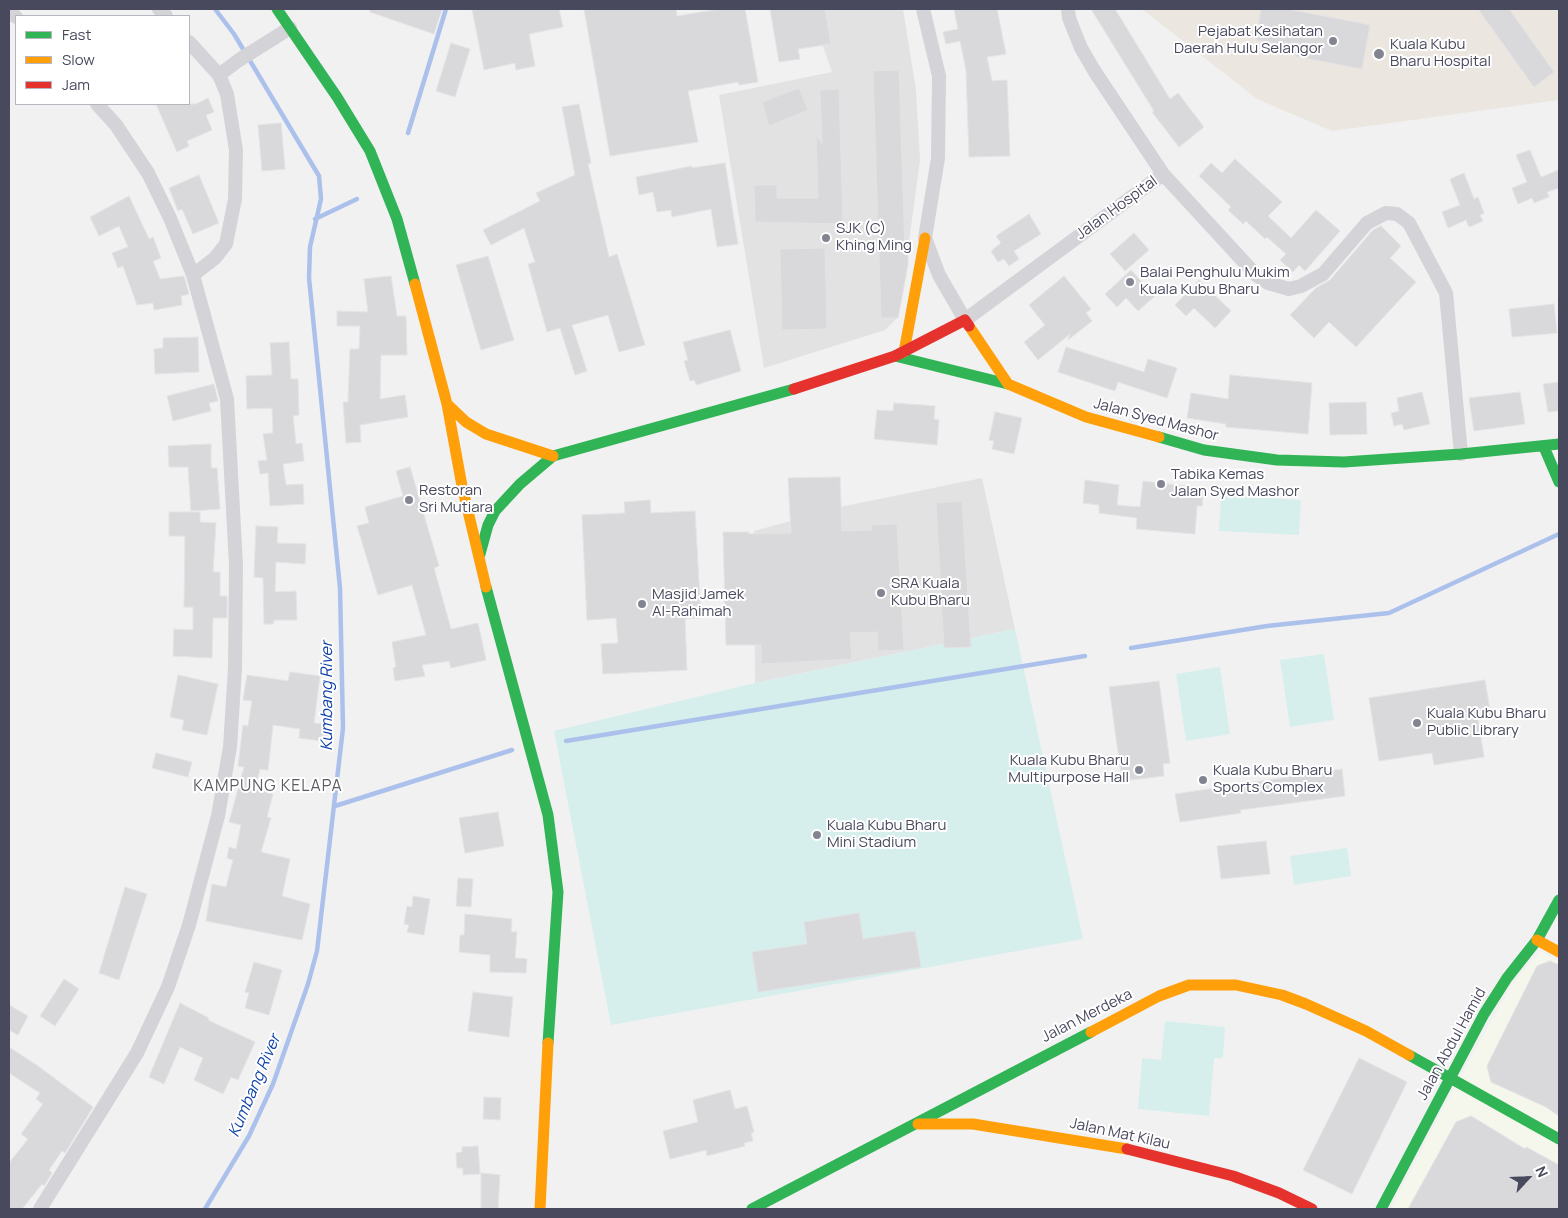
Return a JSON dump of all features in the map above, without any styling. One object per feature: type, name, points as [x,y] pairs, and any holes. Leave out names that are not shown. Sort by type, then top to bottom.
[{"type":"street","points":[[277,9],[338,97],[373,160],[397,219],[447,404],[479,558],[548,815],[558,892],[544,1105],[540,1209]]},
{"type":"street","points":[[899,354],[925,238],[938,158],[939,76],[923,9]]},
{"type":"street","name":"Jalan Hospital","points":[[965,320],[1163,174],[1081,48],[1069,18],[1068,9]]},
{"type":"street","points":[[219,75],[290,28]]},
{"type":"street","points":[[190,43],[219,75],[227,94],[236,150],[236,199],[226,244],[215,258],[193,275]]},
{"type":"street","points":[[40,1209],[137,1054],[168,987],[189,925],[218,816],[230,747],[235,668],[236,565],[231,444],[227,399],[193,275],[170,218],[148,173],[116,126],[98,105]]},
{"type":"street","points":[[1163,174],[1256,275],[1277,287],[1301,286],[1323,274],[1367,224],[1379,216],[1386,213],[1397,214],[1408,223],[1446,293],[1461,454]]},
{"type":"street","points":[[925,238],[939,275],[965,320],[1008,384]]},
{"type":"street","points":[[479,558],[488,524],[495,511],[520,484],[553,456],[782,393],[899,354],[965,320]]},
{"type":"street","name":"Jalan Syed Mashor","points":[[899,354],[1008,384],[1086,416],[1204,450],[1277,460],[1344,462],[1461,454],[1559,444]]},
{"type":"street","points":[[447,404],[466,422],[486,434],[553,456]]},
{"type":"street","points":[[1544,447],[1559,482]]},
{"type":"street","name":"Jalan Abdul Hamid","points":[[1381,1209],[1449,1077],[1502,985],[1538,940],[1559,900]]},
{"type":"street","points":[[1538,940],[1559,952]]},
{"type":"street","name":"Jalan Merdeka","points":[[752,1209],[914,1124],[965,1112],[1167,993],[1189,985],[1214,983],[1236,985],[1282,995],[1366,1031],[1559,1139]]},
{"type":"street","name":"Jalan Mat Kilau","points":[[914,1124],[965,1112],[1135,1150],[1233,1176],[1279,1193],[1312,1209]]},
{"type":"shaded area","name":"SJK (C) Khing Ming","points":[[810,9],[903,9],[916,90],[920,160],[899,316],[885,330],[764,368],[719,95],[832,72]]},
{"type":"shaded area","name":"Kuala Kubu Bharu Hospital","points":[[1142,9],[1559,9],[1559,100],[1332,131],[1257,99]]},
{"type":"shaded area","name":"SRA Kuala Kubu Bharu","points":[[982,478],[1015,629],[755,683],[754,531],[845,506]]},
{"type":"shaded area","points":[[1221,495],[1301,500],[1299,535],[1219,531]]},
{"type":"shaded area","name":"Kuala Kubu Bharu Mini Stadium","points":[[1015,629],[1083,939],[611,1025],[554,731],[755,683]]},
{"type":"shaded area","points":[[1324,654],[1334,720],[1290,727],[1280,660]]},
{"type":"shaded area","points":[[1220,667],[1230,734],[1186,741],[1176,674]]},
{"type":"shaded area","points":[[1347,848],[1351,876],[1294,885],[1290,856]]},
{"type":"shaded area","points":[[1540,951],[1559,961],[1559,1209],[1391,1209],[1462,1073],[1512,985]]},
{"type":"shaded area","points":[[1165,1021],[1225,1027],[1223,1058],[1214,1058],[1209,1116],[1138,1109],[1142,1058],[1161,1060]]},
{"type":"building","points":[[370,9],[442,9],[434,34],[370,12]]},
{"type":"building","points":[[472,9],[559,9],[563,27],[529,34],[535,66],[516,70],[515,63],[484,70]]},
{"type":"building","points":[[584,9],[676,9],[677,16],[720,9],[745,9],[758,82],[739,85],[738,82],[688,91],[698,142],[610,156]]},
{"type":"building","points":[[770,9],[825,9],[831,44],[798,49],[800,59],[779,62]]},
{"type":"building","points":[[954,9],[997,9],[1006,54],[987,57],[992,81],[1007,80],[1010,156],[969,157],[966,70],[960,41],[946,44],[943,32],[958,29]]},
{"type":"building","points":[[1091,9],[1115,9],[1170,99],[1178,93],[1204,127],[1179,147],[1152,112],[1154,111]]},
{"type":"building","name":"Pejabat Kesihatan Daerah Hulu Selangor","points":[[1261,9],[1287,9],[1370,25],[1362,69],[1295,56],[1297,48],[1256,40]]},
{"type":"building","points":[[1478,9],[1509,9],[1554,72],[1534,87]]},
{"type":"building","points":[[451,43],[470,49],[455,97],[436,91]]},
{"type":"building","points":[[899,70],[905,252],[908,252],[908,265],[898,318],[881,318],[873,71]]},
{"type":"building","points":[[799,88],[808,110],[769,126],[762,102]]},
{"type":"building","points":[[839,89],[843,224],[755,222],[754,185],[777,185],[777,198],[818,198],[816,134],[822,144],[820,90]]},
{"type":"building","points":[[208,98],[214,112],[206,115],[212,130],[187,141],[189,146],[177,152],[156,105],[196,104]]},
{"type":"building","points":[[579,104],[591,163],[588,164],[609,257],[617,254],[645,345],[619,352],[608,315],[572,325],[587,371],[575,375],[560,328],[547,332],[528,264],[535,262],[524,228],[491,245],[483,230],[540,201],[536,193],[575,175],[562,107]]},
{"type":"building","points":[[281,123],[285,169],[262,171],[258,125]]},
{"type":"building","points":[[1530,150],[1541,177],[1559,170],[1559,188],[1547,192],[1549,197],[1534,203],[1532,198],[1518,204],[1512,188],[1527,182],[1516,155]]},
{"type":"building","points":[[1235,159],[1282,202],[1268,216],[1291,238],[1316,210],[1340,231],[1305,271],[1299,265],[1293,272],[1280,260],[1286,254],[1267,237],[1265,239],[1246,221],[1243,224],[1228,210],[1231,207],[1199,176],[1211,163],[1222,173]]},
{"type":"building","points":[[725,163],[738,244],[717,247],[711,209],[672,217],[671,210],[657,212],[653,192],[639,195],[636,177],[692,166],[692,168]]},
{"type":"building","points":[[1464,173],[1474,199],[1478,197],[1484,213],[1480,215],[1483,221],[1469,227],[1466,220],[1448,228],[1442,212],[1460,205],[1450,179]]},
{"type":"building","points":[[199,175],[219,223],[193,234],[182,209],[178,211],[169,188]]},
{"type":"building","points":[[129,196],[149,239],[153,237],[161,258],[153,261],[160,279],[184,276],[189,294],[181,296],[182,305],[154,310],[153,303],[137,305],[123,266],[118,268],[112,253],[128,247],[119,226],[99,236],[90,217]]},
{"type":"building","points":[[1029,214],[1041,234],[1014,251],[1019,259],[1009,266],[1004,259],[998,262],[991,251],[1001,243],[996,236]]},
{"type":"building","points":[[1381,226],[1401,246],[1390,258],[1416,282],[1356,347],[1329,322],[1314,338],[1290,315],[1316,288],[1330,280],[1373,230]]},
{"type":"building","points":[[1134,233],[1149,250],[1125,271],[1110,254]]},
{"type":"building","points":[[825,248],[827,329],[782,330],[780,249]]},
{"type":"building","points":[[488,256],[514,340],[481,350],[456,265]]},
{"type":"building","name":"Balai Penghulu Mukim Kuala Kubu Bharu","points":[[1131,270],[1155,296],[1138,311],[1126,298],[1117,307],[1105,294]]},
{"type":"building","points":[[391,276],[397,316],[406,316],[407,355],[381,355],[380,399],[405,395],[408,417],[360,425],[361,442],[346,443],[343,402],[348,402],[350,349],[359,349],[360,326],[337,326],[337,311],[368,312],[364,279]]},
{"type":"building","points":[[1064,276],[1091,309],[1086,313],[1092,321],[1068,340],[1070,334],[1038,360],[1024,342],[1045,325],[1029,305]]},
{"type":"building","points":[[1199,280],[1231,311],[1215,328],[1194,308],[1186,316],[1175,305]]},
{"type":"building","points":[[1554,304],[1557,333],[1512,337],[1509,309]]},
{"type":"building","points":[[730,330],[741,371],[696,385],[694,380],[690,381],[684,361],[688,360],[683,342]]},
{"type":"building","points":[[198,337],[199,372],[155,374],[154,349],[163,348],[163,338]]},
{"type":"building","points":[[289,342],[291,379],[298,379],[299,415],[293,416],[296,444],[302,443],[304,461],[283,464],[286,485],[303,484],[304,504],[270,506],[268,473],[260,474],[258,461],[267,460],[263,434],[273,433],[272,408],[247,409],[246,376],[272,375],[270,343]]},
{"type":"building","points":[[1066,347],[1144,372],[1148,359],[1177,368],[1167,398],[1118,382],[1115,391],[1058,372]]},
{"type":"building","points":[[1230,375],[1312,383],[1308,434],[1226,427],[1226,424],[1187,418],[1191,393],[1228,399]]},
{"type":"building","points":[[1559,382],[1559,411],[1548,412],[1543,384]]},
{"type":"building","points":[[214,384],[218,401],[209,403],[211,411],[173,421],[167,396]]},
{"type":"building","points":[[1422,392],[1430,424],[1404,430],[1402,424],[1394,426],[1391,413],[1399,411],[1397,398]]},
{"type":"building","points":[[1520,392],[1525,424],[1474,431],[1469,398]]},
{"type":"building","points":[[1366,402],[1367,434],[1330,435],[1329,403]]},
{"type":"building","points":[[894,403],[935,406],[934,419],[939,420],[937,445],[874,439],[877,410],[893,411]]},
{"type":"building","points":[[995,412],[1022,418],[1014,454],[992,449],[994,441],[989,440]]},
{"type":"building","points":[[211,444],[211,468],[217,468],[220,509],[191,511],[188,467],[169,467],[168,446]]},
{"type":"building","points":[[410,467],[439,566],[434,568],[451,629],[478,623],[486,660],[451,668],[449,661],[422,665],[425,676],[395,681],[393,668],[396,667],[392,642],[426,635],[412,585],[378,595],[357,526],[369,523],[365,507],[403,496],[396,471]]},
{"type":"building","points":[[840,477],[842,531],[872,530],[871,525],[897,524],[904,650],[878,651],[877,632],[850,633],[852,659],[761,664],[761,645],[726,645],[723,532],[749,532],[749,534],[791,533],[788,478]]},
{"type":"building","points":[[1085,480],[1119,485],[1117,505],[1140,507],[1143,481],[1204,488],[1202,506],[1197,506],[1195,534],[1136,529],[1137,518],[1099,513],[1099,505],[1083,503]]},
{"type":"building","name":"Masjid Jamek Al-Rahimah","points":[[650,500],[651,513],[695,511],[701,618],[685,619],[687,670],[603,674],[601,644],[618,643],[616,618],[587,620],[582,515],[625,513],[624,502]]},
{"type":"building","points":[[962,501],[971,647],[944,648],[936,503]]},
{"type":"building","points":[[169,512],[200,512],[200,522],[216,523],[213,572],[220,572],[220,596],[227,596],[227,618],[213,618],[212,658],[173,656],[174,629],[193,630],[193,607],[184,607],[185,536],[169,536]]},
{"type":"building","points":[[256,526],[278,527],[277,543],[306,544],[305,564],[276,562],[275,592],[296,591],[297,620],[274,620],[273,624],[264,624],[263,578],[254,577]]},
{"type":"building","points":[[290,672],[320,676],[314,723],[331,725],[329,742],[299,738],[300,729],[273,725],[268,770],[260,769],[255,789],[273,794],[267,817],[271,818],[261,852],[290,859],[282,896],[310,904],[302,940],[206,921],[212,884],[226,887],[233,860],[227,858],[229,847],[236,849],[241,825],[229,822],[244,767],[238,766],[243,725],[248,726],[252,701],[243,700],[247,675],[288,681]]},
{"type":"building","points":[[178,675],[218,684],[207,735],[182,730],[184,720],[170,717]]},
{"type":"building","name":"Kuala Kubu Bharu Public Library","points":[[1485,680],[1491,716],[1478,718],[1484,757],[1434,765],[1432,753],[1379,761],[1369,698]]},
{"type":"building","points":[[1159,681],[1170,763],[1163,764],[1164,776],[1122,781],[1109,687]]},
{"type":"building","points":[[156,753],[192,762],[188,777],[152,768]]},
{"type":"building","points":[[1342,769],[1345,796],[1240,810],[1241,813],[1180,822],[1175,794]]},
{"type":"building","points":[[498,812],[504,846],[465,853],[459,818]]},
{"type":"building","points":[[1266,841],[1270,874],[1221,879],[1217,846]]},
{"type":"building","points":[[458,878],[473,879],[471,907],[456,906]]},
{"type":"building","points":[[125,887],[147,894],[119,980],[99,973]]},
{"type":"building","points":[[413,896],[430,899],[424,935],[407,932],[409,925],[404,924],[407,906],[412,907]]},
{"type":"building","points":[[859,913],[863,939],[915,931],[921,967],[758,992],[752,952],[807,944],[804,922]]},
{"type":"building","points":[[465,914],[512,919],[511,932],[517,932],[515,958],[527,959],[526,973],[490,972],[490,955],[459,952],[460,935],[464,935]]},
{"type":"building","points":[[1550,961],[1559,965],[1559,1116],[1546,1107],[1491,1082],[1487,1066],[1537,966]]},
{"type":"building","points":[[254,962],[282,970],[269,1015],[245,1008],[249,993],[245,992]]},
{"type":"building","points":[[64,979],[79,989],[55,1026],[40,1016]]},
{"type":"building","points":[[473,992],[513,997],[509,1037],[468,1031]]},
{"type":"building","points":[[180,1003],[209,1018],[208,1020],[255,1042],[238,1080],[231,1077],[223,1094],[194,1080],[203,1058],[180,1047],[164,1084],[149,1077]]},
{"type":"building","points":[[9,1005],[28,1016],[18,1035],[9,1030]]},
{"type":"building","points":[[9,1047],[93,1107],[65,1153],[62,1151],[49,1170],[52,1173],[44,1186],[42,1184],[22,1209],[9,1209],[9,1163],[28,1139],[21,1134],[43,1104],[36,1099],[40,1093],[9,1073]]},
{"type":"building","points":[[1359,1058],[1407,1082],[1352,1194],[1303,1170]]},
{"type":"building","points":[[730,1090],[735,1109],[747,1106],[754,1132],[751,1133],[753,1141],[744,1143],[745,1146],[707,1156],[706,1150],[670,1159],[663,1131],[698,1122],[693,1100]]},
{"type":"building","points":[[484,1097],[501,1098],[500,1120],[483,1119]]},
{"type":"building","points":[[1471,1116],[1525,1149],[1526,1147],[1559,1165],[1559,1209],[1408,1209],[1456,1122]]},
{"type":"building","points":[[478,1146],[480,1174],[463,1175],[463,1168],[457,1168],[456,1153],[462,1152],[462,1147]]},
{"type":"building","points":[[481,1173],[500,1175],[498,1209],[481,1209]]},
{"type":"waterway","name":"Kumbang River","points":[[205,1209],[249,1136],[273,1084],[308,984],[317,951],[343,728],[340,588],[309,278],[310,247],[321,199],[319,176],[234,34],[215,9]]},
{"type":"waterway","points":[[408,133],[446,9]]},
{"type":"waterway","points":[[315,219],[357,199]]},
{"type":"waterway","points":[[1131,648],[1267,626],[1389,613],[1559,534]]},
{"type":"waterway","points":[[566,741],[1085,656]]},
{"type":"waterway","points":[[335,806],[512,750]]},
{"type":"traffic: fast","points":[[277,9],[337,97],[370,151],[397,219],[415,284]]},
{"type":"traffic: fast","points":[[895,356],[1008,384]]},
{"type":"traffic: fast","points":[[480,554],[488,525],[495,511],[520,484],[553,456],[794,389]]},
{"type":"traffic: fast","points":[[1159,437],[1204,450],[1277,460],[1344,462],[1461,454],[1559,444]]},
{"type":"traffic: fast","points":[[1544,447],[1559,482]]},
{"type":"traffic: fast","points":[[486,587],[548,815],[558,892],[548,1043]]},
{"type":"traffic: fast","points":[[1381,1209],[1484,1014],[1507,978],[1537,940],[1559,900]]},
{"type":"traffic: fast","points":[[752,1209],[1091,1032]]},
{"type":"traffic: fast","points":[[1409,1055],[1559,1139]]},
{"type":"traffic: slow","points":[[904,352],[925,238]]},
{"type":"traffic: slow","points":[[415,284],[447,404],[462,486],[486,587]]},
{"type":"traffic: slow","points":[[969,326],[1008,384],[1086,417],[1159,437]]},
{"type":"traffic: slow","points":[[447,404],[466,422],[486,434],[553,456]]},
{"type":"traffic: slow","points":[[1537,940],[1559,952]]},
{"type":"traffic: slow","points":[[1091,1032],[1159,996],[1189,985],[1236,985],[1282,995],[1306,1004],[1366,1031],[1409,1055]]},
{"type":"traffic: slow","points":[[540,1209],[548,1043]]},
{"type":"traffic: slow","points":[[918,1124],[973,1124],[1127,1149]]},
{"type":"traffic: jam","points":[[794,389],[895,356],[965,320],[969,326]]},
{"type":"traffic: jam","points":[[1127,1149],[1233,1176],[1279,1193],[1312,1209]]},
{"type":"place","name":"Pejabat Kesihatan Daerah Hulu Selangor","points":[[1333,41]]},
{"type":"place","name":"Kuala Kubu Bharu Hospital","points":[[1379,54]]},
{"type":"place","name":"SJK (C) Khing Ming","points":[[826,238]]},
{"type":"place","name":"Balai Penghulu Mukim Kuala Kubu Bharu","points":[[1130,282]]},
{"type":"place","name":"Tabika Kemas Jalan Syed Mashor","points":[[1161,484]]},
{"type":"place","name":"Restoran Sri Mutiara","points":[[409,500]]},
{"type":"place","name":"SRA Kuala Kubu Bharu","points":[[881,593]]},
{"type":"place","name":"Masjid Jamek Al-Rahimah","points":[[642,604]]},
{"type":"place","name":"Kuala Kubu Bharu Public Library","points":[[1417,723]]},
{"type":"place","name":"Kuala Kubu Bharu Multipurpose Hall","points":[[1139,770]]},
{"type":"place","name":"Kuala Kubu Bharu Sports Complex","points":[[1203,780]]},
{"type":"place","name":"Kuala Kubu Bharu Mini Stadium","points":[[817,835]]},
{"type":"district","name":"KAMPUNG KELAPA","points":[[268,787]]}]
